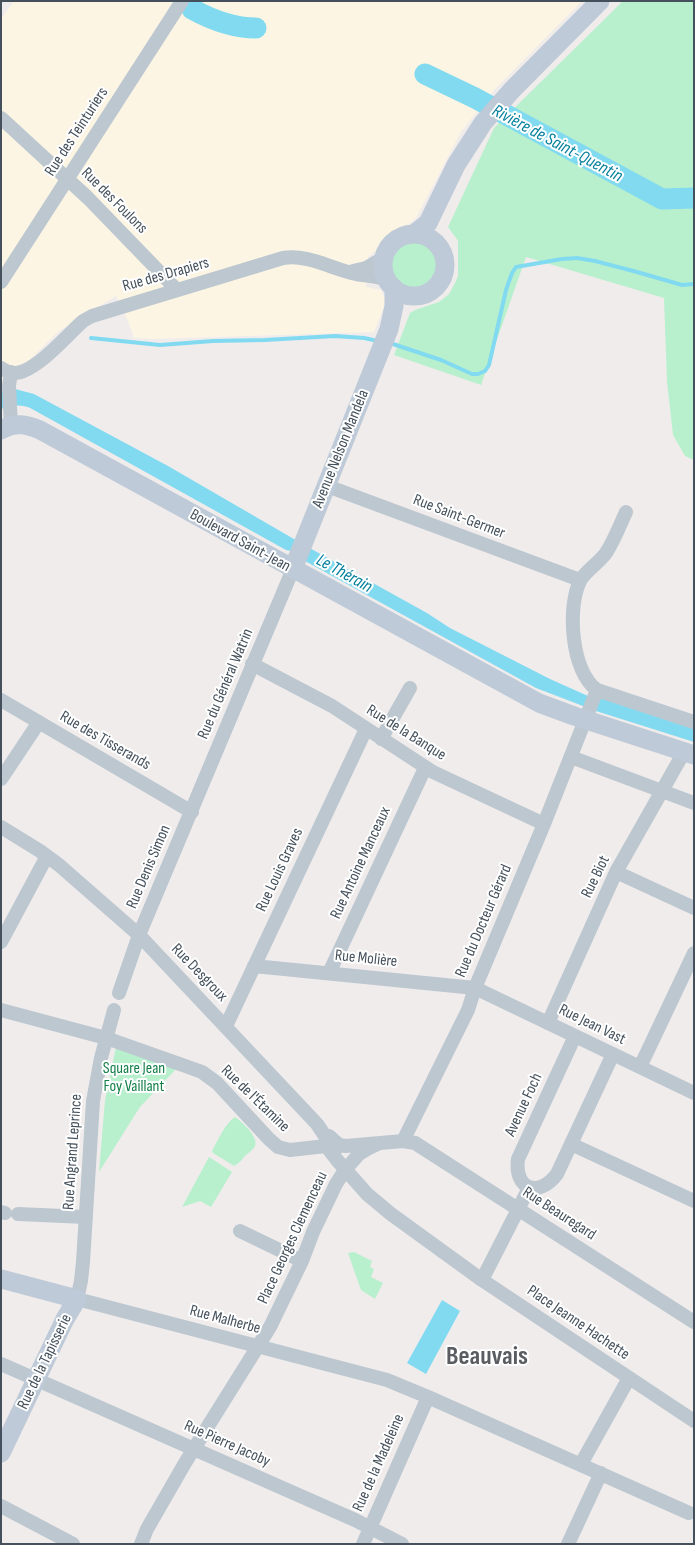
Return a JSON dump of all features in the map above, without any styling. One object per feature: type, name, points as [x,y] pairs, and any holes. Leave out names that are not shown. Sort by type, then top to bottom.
[{"type":"street","name":"Rue des Teinturiers","points":[[1,282],[182,1]]},
{"type":"street","name":"Avenue Nelson Mandela","points":[[386,338],[394,306],[391,284],[384,269],[385,256],[389,248],[403,236],[414,234],[428,223],[456,165],[483,123],[503,99],[600,1]]},
{"type":"street","name":"Rue des Foulons","points":[[1,118],[68,179],[178,290]]},
{"type":"street","name":"Avenue Nelson Mandela","points":[[295,565],[386,338],[408,302],[432,290],[441,281],[444,274],[444,258],[436,244],[436,220],[443,194]]},
{"type":"street","points":[[414,234],[426,237],[436,244]]},
{"type":"street","name":"Rue des Drapiers","points":[[347,271],[366,268],[385,256]]},
{"type":"street","name":"Rue des Drapiers","points":[[7,376],[32,368],[77,326],[92,316],[288,258],[304,258],[332,268],[391,284]]},
{"type":"street","points":[[391,284],[407,295],[417,296]]},
{"type":"street","points":[[7,376],[8,421]]},
{"type":"street","name":"Boulevard Saint-Jean","points":[[8,421],[40,430],[295,565],[539,703],[587,715],[689,754]]},
{"type":"street","name":"Rue Saint-Germer","points":[[327,486],[580,580]]},
{"type":"street","points":[[626,512],[605,554],[580,580],[574,608],[574,638],[578,659],[584,676],[596,690],[694,722]]},
{"type":"street","name":"Rue du Général Watrin","points":[[192,812],[252,664],[295,565]]},
{"type":"street","name":"Rue de la Banque","points":[[252,664],[310,694],[425,768],[544,824]]},
{"type":"street","points":[[381,739],[410,688]]},
{"type":"street","name":"Rue du Docteur Gérard","points":[[403,1141],[468,1010],[475,988],[571,757],[596,690]]},
{"type":"street","name":"Rue des Tisserands","points":[[1,700],[192,812]]},
{"type":"street","points":[[1,779],[39,722]]},
{"type":"street","name":"Rue Louis Graves","points":[[226,1026],[366,729]]},
{"type":"street","name":"Rue Biot","points":[[548,1023],[616,872],[663,791],[689,754]]},
{"type":"street","points":[[571,757],[694,803]]},
{"type":"street","name":"Rue Antoine Manceaux","points":[[329,973],[425,768]]},
{"type":"street","name":"Rue Denis Simon","points":[[139,935],[192,812]]},
{"type":"street","name":"Rue Desgroux","points":[[1,828],[47,856],[139,935],[317,1124],[345,1170]]},
{"type":"street","points":[[1,942],[47,856]]},
{"type":"street","points":[[616,872],[694,908]]},
{"type":"street","points":[[119,993],[139,935]]},
{"type":"street","points":[[640,1067],[689,975],[694,953]]},
{"type":"street","name":"Rue Molière","points":[[254,966],[475,988]]},
{"type":"street","name":"Rue Jean Vast","points":[[475,988],[694,1093]]},
{"type":"street","name":"Rue de l'Étamine","points":[[1,1010],[106,1038],[179,1063],[205,1074],[226,1092],[278,1147],[290,1150],[326,1146]]},
{"type":"street","name":"Rue Angrand Leprince","points":[[77,1299],[82,1275],[93,1102],[100,1058],[114,1010]]},
{"type":"street","name":"Avenue Foch","points":[[529,1188],[519,1176],[518,1159],[575,1036]]},
{"type":"street","points":[[482,1280],[529,1188],[540,1188],[551,1181],[557,1174],[613,1054]]},
{"type":"street","points":[[317,1124],[334,1141],[342,1146],[403,1141]]},
{"type":"street","name":"Rue Beauregard","points":[[403,1141],[415,1143],[694,1322]]},
{"type":"street","points":[[345,1170],[362,1151],[380,1144]]},
{"type":"street","points":[[571,1144],[694,1201]]},
{"type":"street","name":"Rue Desgroux","points":[[326,1146],[345,1170],[376,1203],[432,1243]]},
{"type":"street","name":"Place Georges Clemenceau","points":[[141,1544],[147,1529],[194,1449],[258,1347],[282,1304],[313,1232],[345,1170]]},
{"type":"street","points":[[8,1213],[86,1217]]},
{"type":"street","points":[[240,1231],[302,1261]]},
{"type":"street","name":"Place Jeanne Hachette","points":[[432,1243],[482,1280],[629,1378],[581,1464]]},
{"type":"street","points":[[1,1279],[77,1299]]},
{"type":"street","name":"Rue Malherbe","points":[[77,1299],[387,1380],[428,1397]]},
{"type":"street","name":"Rue de la Tapisserie","points":[[1,1453],[65,1319],[77,1299]]},
{"type":"street","name":"Rue Pierre Jacoby","points":[[1,1364],[402,1544]]},
{"type":"street","points":[[629,1378],[694,1421]]},
{"type":"street","points":[[428,1397],[581,1464],[692,1516]]},
{"type":"street","name":"Rue de la Madeleine","points":[[363,1544],[428,1397]]},
{"type":"street","points":[[568,1544],[600,1473]]},
{"type":"street","points":[[1,1506],[73,1544]]},
{"type":"shaded area","points":[[14,1],[582,1],[495,89],[461,132],[416,218],[368,257],[366,287],[381,290],[386,302],[374,332],[134,338],[116,296],[59,331],[1,388],[1,19]]},
{"type":"green space","points":[[623,1],[694,1],[694,460],[685,456],[673,435],[667,382],[664,298],[526,257],[481,385],[394,355],[410,313],[439,302],[449,294],[455,283],[458,276],[458,241],[448,227],[494,128]]},
{"type":"green space","points":[[409,241],[419,241],[431,248],[438,260],[438,270],[431,282],[419,289],[409,289],[401,285],[394,278],[390,270],[390,260],[394,252],[401,245]]},
{"type":"green space","name":"Square Jean Foy Vaillant","points":[[116,1047],[178,1067],[140,1107],[99,1172],[105,1100]]},
{"type":"green space","points":[[235,1117],[249,1130],[256,1142],[253,1149],[234,1166],[212,1151],[225,1128]]},
{"type":"green space","points":[[209,1157],[232,1172],[211,1207],[200,1201],[182,1207]]},
{"type":"green space","points":[[354,1252],[372,1261],[370,1267],[374,1269],[371,1277],[383,1283],[375,1299],[361,1290],[348,1253]]},
{"type":"water","name":"Le Thérain","points":[[15,389],[34,394],[168,466],[427,613],[450,628],[550,679],[588,696],[602,698],[694,726],[694,742],[596,711],[536,688],[32,409],[17,406],[1,409],[1,392]]},
{"type":"water","points":[[442,1300],[460,1311],[426,1374],[407,1363]]},
{"type":"waterway","name":"Rivière de Saint-Quentin","points":[[192,9],[223,23],[239,27],[256,28]]},
{"type":"waterway","name":"Rivière de Saint-Quentin","points":[[425,74],[475,98],[662,199],[694,198]]},
{"type":"waterway","points":[[390,343],[441,360],[472,374],[485,371],[489,365],[506,290],[516,267],[577,258],[595,261],[682,285],[694,284]]},
{"type":"waterway","points":[[91,338],[160,345],[335,336],[378,341]]},
{"type":"district","name":"Beauvais","points":[[487,1357]]}]
